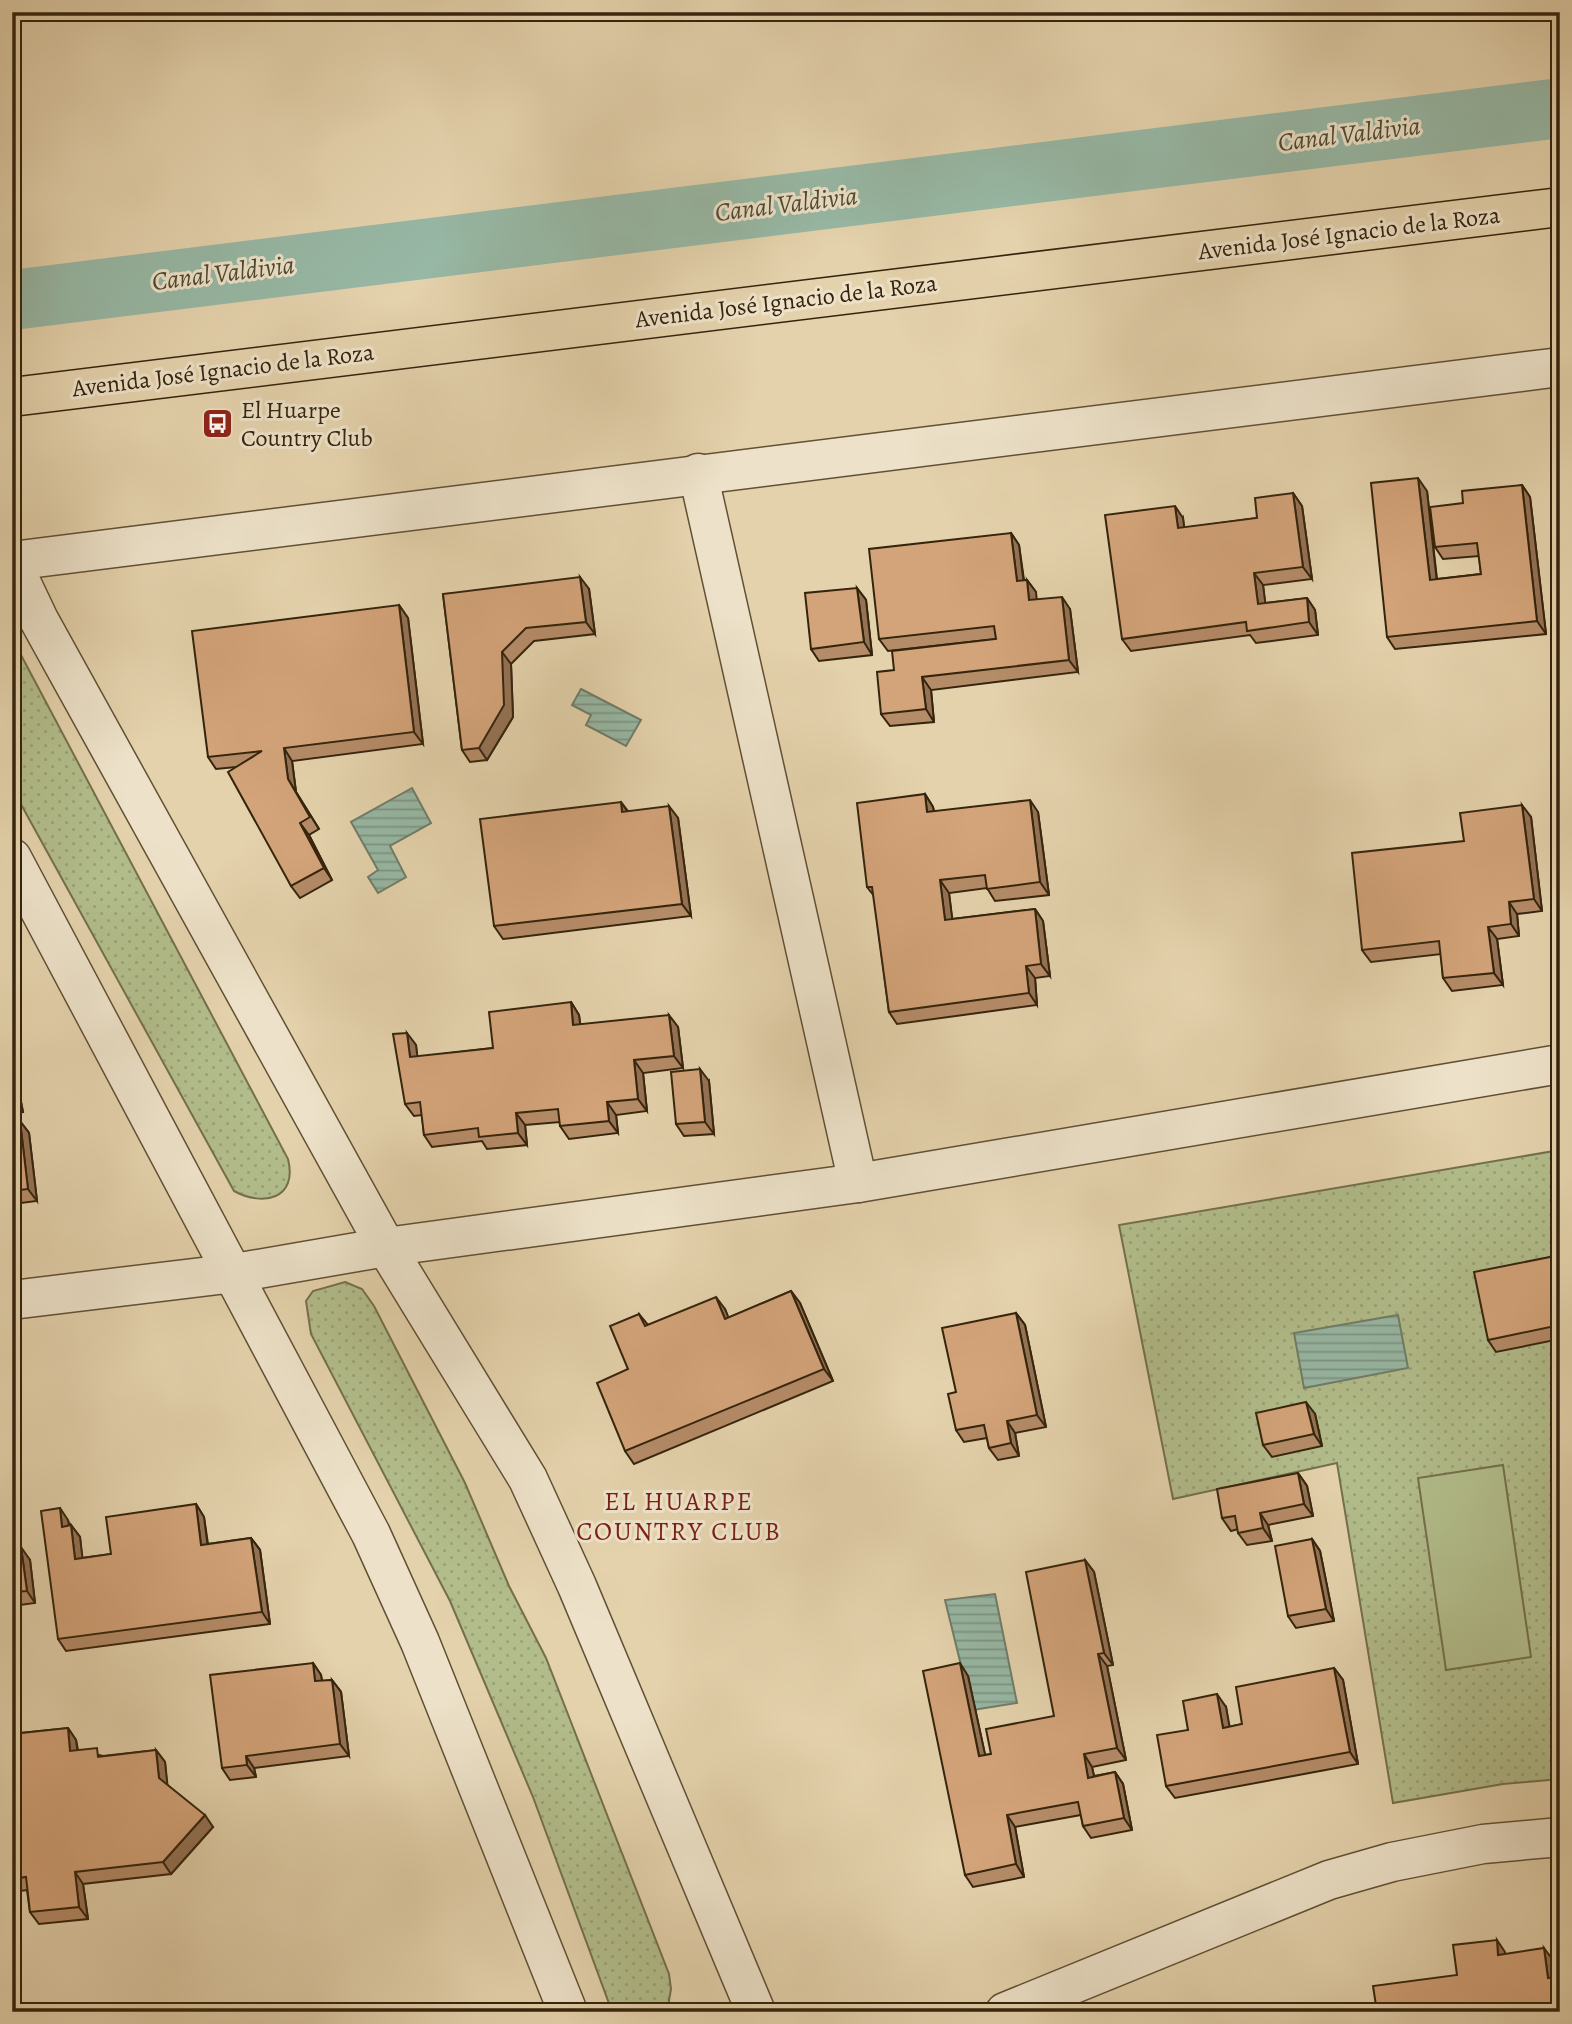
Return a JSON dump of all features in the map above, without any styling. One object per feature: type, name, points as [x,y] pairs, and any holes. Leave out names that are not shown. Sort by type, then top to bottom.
[{"type":"main road","name":"Avenida José Ignacio de la Roza","points":[[12,397],[1560,207]]},
{"type":"street","points":[[756,2012],[577,1586],[528,1479],[386,1247],[39,620],[12,562],[698,473],[1560,367]]},
{"type":"street","points":[[698,473],[858,1183]]},
{"type":"street","points":[[12,858],[235,1273],[371,1534],[420,1642],[568,2012]]},
{"type":"street","points":[[12,1300],[235,1273],[386,1247],[858,1183],[1560,1064]]},
{"type":"street","points":[[1005,2012],[1329,1880],[1392,1862],[1483,1844],[1560,1837]]},
{"type":"green space","points":[[12,638],[288,1159],[288,1183],[276,1196],[256,1198],[234,1191],[12,788]]},
{"type":"green space","points":[[1560,1150],[1560,1779],[1503,1784],[1393,1803],[1337,1463],[1173,1499],[1119,1225]]},
{"type":"green space","points":[[345,1282],[362,1289],[374,1306],[465,1483],[509,1586],[546,1658],[669,1974],[671,1989],[667,2012],[613,2012],[533,1797],[450,1601],[311,1334],[306,1301],[313,1291]]},
{"type":"green space","points":[[1503,1465],[1531,1657],[1446,1670],[1418,1478]]},
{"type":"shaded area","points":[[581,689],[641,720],[626,746],[586,725],[591,715],[572,705]]},
{"type":"shaded area","points":[[412,788],[431,823],[390,846],[406,877],[378,893],[368,877],[378,870],[351,822]]},
{"type":"shaded area","points":[[1398,1315],[1408,1368],[1304,1388],[1294,1333]]},
{"type":"shaded area","points":[[995,1594],[1017,1703],[972,1710],[945,1600]]},
{"type":"building","points":[[1418,478],[1430,580],[1481,574],[1477,543],[1435,547],[1430,507],[1463,503],[1462,491],[1522,485],[1537,621],[1387,637],[1371,483]]},
{"type":"building","points":[[1293,493],[1303,567],[1254,573],[1258,604],[1307,598],[1309,622],[1247,631],[1246,622],[1122,639],[1105,515],[1175,506],[1178,528],[1257,518],[1255,498]]},
{"type":"building","points":[[1011,533],[1017,581],[1027,580],[1029,600],[1062,597],[1069,660],[922,677],[926,709],[881,714],[877,672],[894,670],[892,651],[996,639],[994,626],[879,639],[869,549]]},
{"type":"building","points":[[580,577],[586,622],[526,628],[502,652],[504,705],[479,748],[462,750],[443,594]]},
{"type":"building","points":[[857,588],[864,642],[811,649],[805,593]]},
{"type":"building","points":[[399,605],[414,732],[284,748],[288,779],[310,817],[300,823],[324,868],[291,886],[228,772],[262,751],[208,757],[192,631]]},
{"type":"building","points":[[925,794],[927,812],[1030,800],[1040,882],[987,889],[985,875],[940,880],[945,920],[1035,909],[1041,964],[1026,966],[1029,993],[889,1012],[872,887],[867,887],[857,803]]},
{"type":"building","points":[[621,802],[622,812],[669,806],[682,904],[494,926],[480,819]]},
{"type":"building","points":[[1522,805],[1534,899],[1509,902],[1511,924],[1488,927],[1494,973],[1443,978],[1439,941],[1362,950],[1352,853],[1464,841],[1460,813]]},
{"type":"building","points":[[571,1002],[573,1025],[669,1015],[674,1056],[634,1060],[638,1099],[607,1102],[609,1121],[560,1126],[558,1109],[516,1113],[518,1133],[479,1137],[478,1128],[424,1135],[420,1102],[405,1104],[393,1034],[407,1033],[410,1057],[493,1048],[489,1012]]},
{"type":"building","points":[[700,1069],[705,1122],[676,1124],[671,1072]]},
{"type":"building","points":[[20,1121],[28,1189],[12,1191],[12,1122]]},
{"type":"building","points":[[1560,1255],[1560,1325],[1488,1340],[1474,1272]]},
{"type":"building","points":[[791,1291],[824,1369],[625,1451],[597,1383],[628,1369],[610,1326],[639,1314],[645,1326],[716,1297],[725,1319]]},
{"type":"building","points":[[1016,1313],[1037,1415],[1007,1421],[1011,1443],[989,1448],[984,1425],[956,1430],[948,1394],[956,1392],[942,1328]]},
{"type":"building","points":[[1306,1402],[1314,1434],[1263,1445],[1256,1413]]},
{"type":"building","points":[[1298,1473],[1304,1504],[1260,1513],[1263,1528],[1238,1533],[1235,1516],[1222,1518],[1217,1489]]},
{"type":"building","points":[[196,1504],[201,1545],[251,1538],[262,1612],[58,1639],[41,1511],[60,1508],[62,1527],[71,1525],[75,1559],[111,1554],[106,1517]]},
{"type":"building","points":[[1312,1539],[1326,1609],[1288,1616],[1275,1546]]},
{"type":"building","points":[[12,1542],[13,1548],[21,1547],[27,1591],[12,1592]]},
{"type":"building","points":[[1085,1560],[1104,1653],[1098,1654],[1117,1748],[1084,1754],[1088,1778],[1115,1772],[1124,1818],[1083,1826],[1078,1802],[1007,1815],[1016,1864],[965,1875],[923,1671],[960,1663],[979,1756],[991,1754],[986,1729],[1054,1716],[1026,1572]]},
{"type":"building","points":[[313,1663],[315,1681],[332,1680],[340,1744],[246,1756],[247,1765],[222,1768],[210,1675]]},
{"type":"building","points":[[1334,1668],[1350,1752],[1166,1786],[1157,1735],[1188,1730],[1183,1701],[1217,1694],[1223,1728],[1242,1724],[1236,1687]]},
{"type":"building","points":[[68,1728],[70,1751],[97,1748],[98,1757],[156,1750],[159,1778],[205,1815],[163,1862],[75,1872],[79,1907],[30,1912],[26,1877],[12,1879],[12,1734]]},
{"type":"building","points":[[1497,1940],[1498,1955],[1544,1948],[1548,1978],[1560,1976],[1560,2012],[1377,2012],[1373,1986],[1457,1975],[1453,1945]]},
{"type":"building","points":[[1302,2008],[1303,2012],[1277,2012]]},
{"type":"waterway","name":"Canal Valdivia","points":[[12,300],[1560,108]]},
{"type":"place","name":"El Huarpe Country Club","points":[[218,424]]},
{"type":"district","name":"EL HUARPE COUNTRY CLUB","points":[[679,1516]]}]
